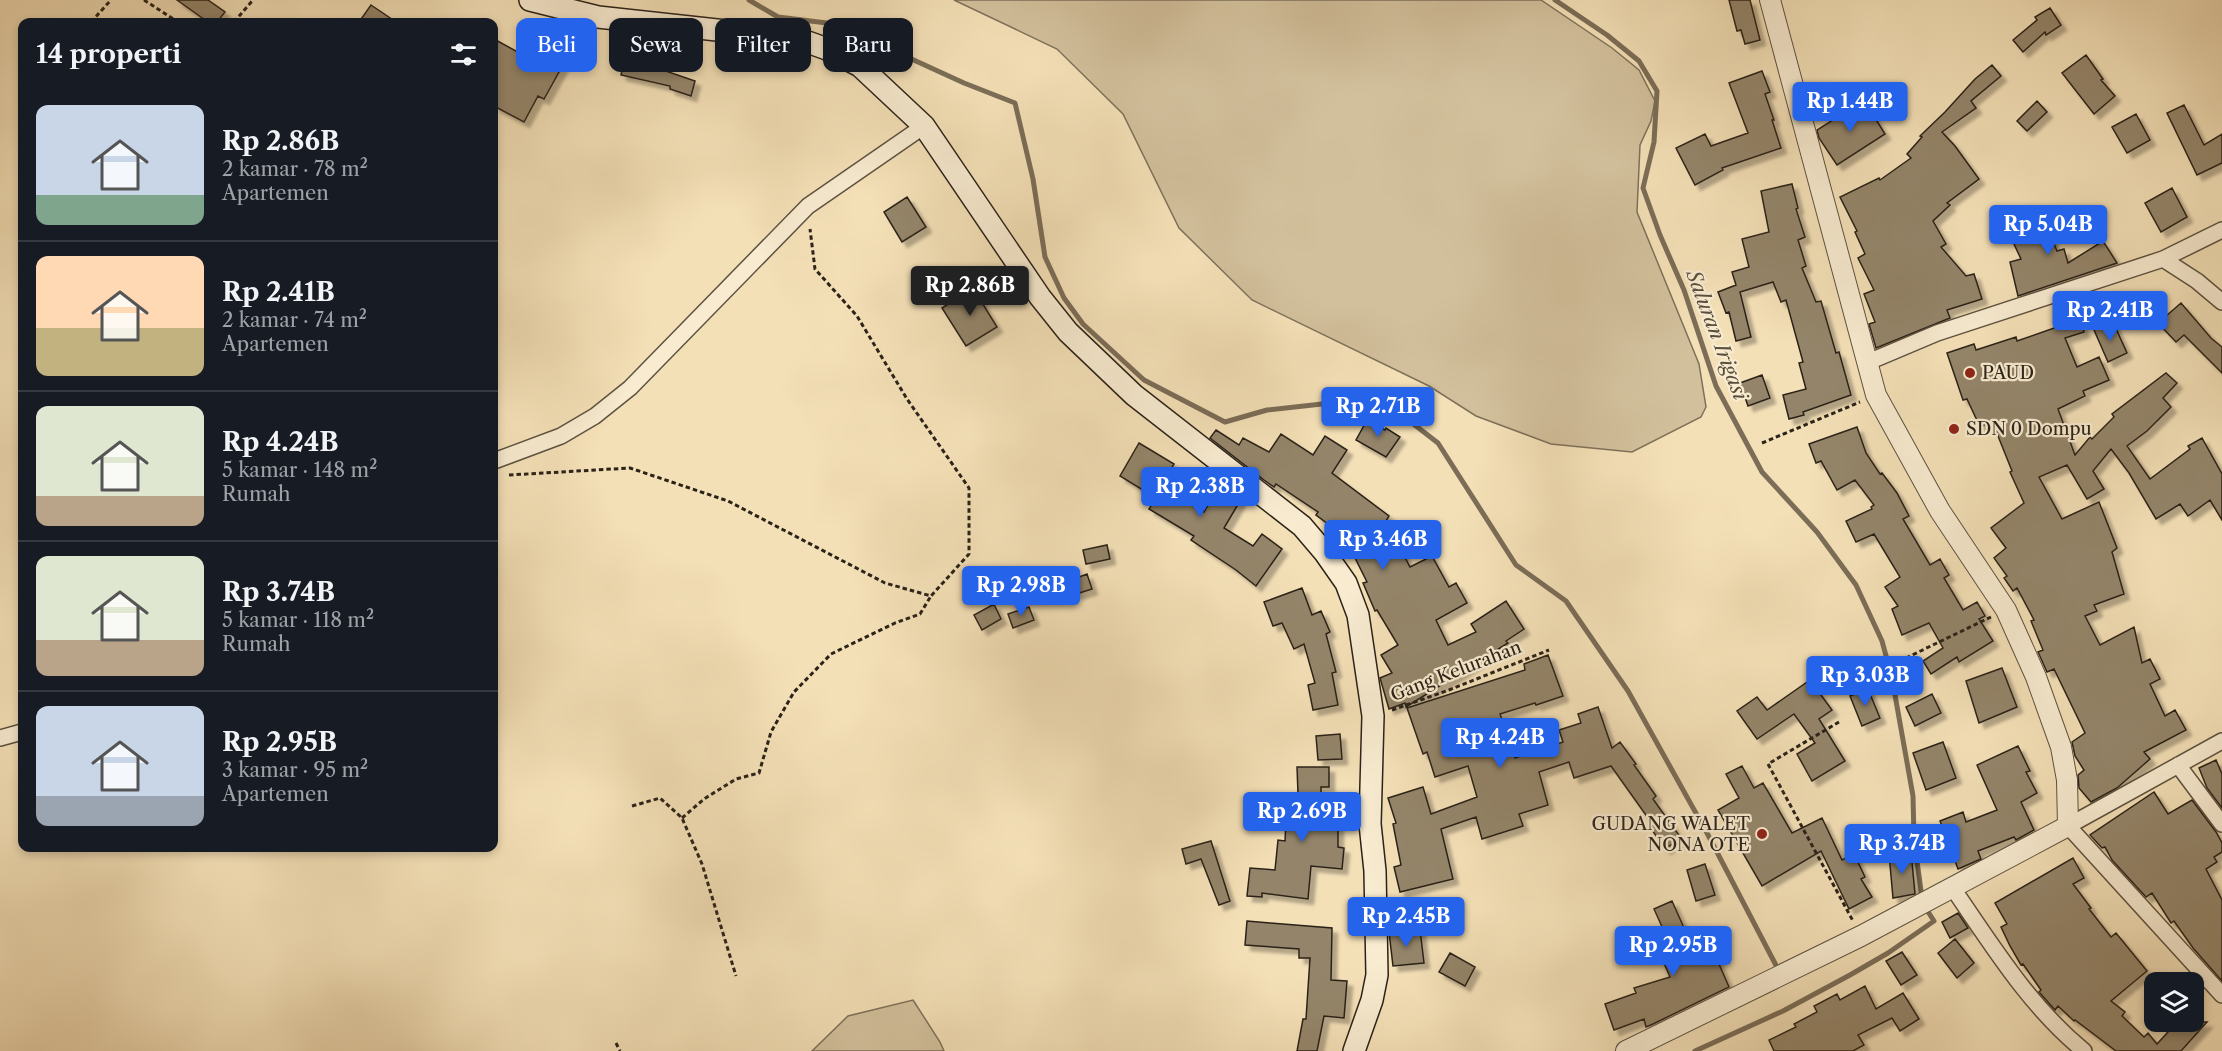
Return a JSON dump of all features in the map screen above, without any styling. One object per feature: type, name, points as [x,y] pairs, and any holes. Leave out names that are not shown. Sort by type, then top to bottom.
[{"type":"main road","points":[[530,0],[598,17],[799,39],[827,49],[860,66],[924,126],[1040,297],[1068,332],[1134,395],[1302,526],[1325,553],[1346,583],[1358,615],[1373,716],[1370,824],[1375,871],[1377,975],[1372,1000],[1354,1051]]},
{"type":"street","points":[[1770,0],[1876,395],[1940,512],[2006,610],[2036,677],[2061,747],[2067,780],[2068,826],[2222,995]]},
{"type":"street","points":[[498,460],[561,436],[614,401],[664,354],[808,206],[924,126]]},
{"type":"street","points":[[1866,363],[1937,333],[2163,259],[2222,230]]},
{"type":"street","points":[[2163,259],[2197,281],[2222,302]]},
{"type":"street","points":[[0,738],[18,733]]},
{"type":"street","points":[[1626,1051],[1861,936],[2222,741]]},
{"type":"street","points":[[2178,765],[2222,824]]},
{"type":"street","points":[[1952,887],[2009,971],[2047,1017],[2084,1051]]},
{"type":"path","points":[[94,18],[111,0]]},
{"type":"path","points":[[144,0],[172,18]]},
{"type":"path","points":[[237,18],[253,0]]},
{"type":"path","points":[[682,818],[704,799],[736,778],[759,773],[771,732],[794,692],[831,654],[895,622],[920,614],[931,596],[969,554],[969,488],[907,399],[856,316],[814,269],[808,206]]},
{"type":"path","points":[[1762,443],[1876,395]]},
{"type":"path","points":[[505,475],[630,468],[728,501],[885,583],[931,596]]},
{"type":"path","points":[[1906,658],[2006,610]]},
{"type":"path","name":"Gang Kelurahan","points":[[1373,716],[1449,690],[1549,650]]},
{"type":"path","points":[[1839,722],[1768,764],[1861,936]]},
{"type":"path","points":[[632,806],[660,798],[682,818],[702,864],[736,976]]},
{"type":"path","points":[[616,1043],[620,1051]]},
{"type":"shaded area","points":[[954,0],[1541,0],[1612,48],[1639,70],[1655,101],[1651,121],[1640,145],[1637,212],[1699,364],[1706,407],[1701,417],[1632,452],[1551,444],[1476,416],[1429,386],[1252,300],[1179,228],[1123,114],[1057,49]]},
{"type":"shaded area","points":[[913,1000],[944,1051],[812,1051],[848,1016]]},
{"type":"building","points":[[177,0],[208,0],[225,12],[220,18],[202,18]]},
{"type":"building","points":[[1729,0],[1750,0],[1760,40],[1745,44],[1741,30],[1737,31]]},
{"type":"building","points":[[371,5],[390,18],[362,18]]},
{"type":"building","points":[[2050,8],[2061,25],[2046,35],[2045,32],[2023,52],[2013,40],[2037,20],[2035,17]]},
{"type":"building","points":[[498,41],[516,51],[516,72],[559,72],[544,99],[538,96],[524,122],[498,108]]},
{"type":"building","points":[[2086,55],[2103,79],[2101,80],[2115,96],[2094,114],[2062,73]]},
{"type":"building","points":[[1992,65],[2001,76],[1971,101],[1976,108],[1942,132],[1979,179],[1947,203],[1950,205],[1933,221],[1946,244],[1941,247],[1966,276],[1974,274],[1982,299],[1947,310],[1950,318],[1876,348],[1869,324],[1875,322],[1864,294],[1874,290],[1858,258],[1865,254],[1855,232],[1857,231],[1840,197],[1879,178],[1880,180],[1911,158],[1907,154],[1922,137],[1920,136],[1975,79]]},
{"type":"building","points":[[1762,71],[1770,92],[1765,94],[1781,148],[1722,168],[1723,170],[1695,185],[1676,148],[1705,134],[1711,146],[1748,133],[1729,83]]},
{"type":"building","points":[[622,72],[669,72],[695,81],[691,96],[670,89],[670,86],[621,75]]},
{"type":"building","points":[[1864,100],[1885,134],[1837,165],[1819,138],[1817,130]]},
{"type":"building","points":[[2037,101],[2047,112],[2027,131],[2017,121]]},
{"type":"building","points":[[2184,105],[2204,145],[2222,134],[2222,163],[2197,175],[2167,113]]},
{"type":"building","points":[[2136,114],[2150,140],[2127,153],[2112,127]]},
{"type":"building","points":[[1792,184],[1798,208],[1796,209],[1805,237],[1798,240],[1806,266],[1802,268],[1816,302],[1821,301],[1851,395],[1789,419],[1783,395],[1806,389],[1799,363],[1803,362],[1786,300],[1781,302],[1773,282],[1740,292],[1751,337],[1736,341],[1729,312],[1726,313],[1718,292],[1736,285],[1732,272],[1749,267],[1742,239],[1769,232],[1761,191]]},
{"type":"building","points":[[2172,188],[2187,217],[2161,232],[2145,203]]},
{"type":"building","points":[[907,197],[926,227],[902,242],[884,212]]},
{"type":"building","points":[[2040,210],[2057,251],[2064,249],[2068,263],[2103,241],[2117,263],[2018,296],[2010,262],[2021,259],[2005,225]]},
{"type":"building","points":[[973,288],[997,327],[966,346],[942,308]]},
{"type":"building","points":[[2181,303],[2211,338],[2222,347],[2222,373],[2184,335],[2176,342],[2158,323]]},
{"type":"building","points":[[2080,318],[2084,332],[2065,338],[2077,367],[2099,357],[2109,380],[2083,391],[2085,396],[2058,409],[2075,455],[2090,437],[2092,439],[2114,417],[2112,414],[2166,373],[2177,383],[2163,398],[2171,407],[2147,431],[2127,446],[2150,479],[2190,449],[2188,446],[2202,438],[2222,474],[2222,520],[2210,500],[2188,516],[2180,504],[2156,519],[2129,473],[2111,449],[2093,471],[2104,489],[2087,499],[2067,465],[2039,477],[2062,519],[2099,502],[2117,548],[2112,552],[2124,594],[2094,605],[2097,611],[2085,616],[2100,645],[2134,627],[2142,663],[2150,659],[2160,679],[2150,684],[2165,716],[2175,710],[2186,730],[2144,752],[2150,759],[2117,788],[2091,802],[2079,788],[2078,775],[2084,770],[2075,756],[2072,742],[2085,733],[2054,669],[2047,672],[2038,652],[2043,650],[2031,621],[2034,620],[2017,588],[2013,591],[2004,578],[2007,576],[1994,558],[2006,548],[1991,528],[2024,503],[1992,421],[1980,427],[1967,399],[1963,400],[1947,353],[1974,344],[1976,350],[2016,337],[2017,341],[2060,326],[2061,328],[2060,324]]},
{"type":"building","points":[[2113,322],[2127,353],[2108,362],[2094,330]]},
{"type":"building","points":[[1762,375],[1770,398],[1748,406],[1740,383]]},
{"type":"building","points":[[1367,420],[1400,437],[1386,457],[1356,440]]},
{"type":"building","points":[[1857,427],[1866,453],[1897,493],[1909,516],[1903,519],[1930,565],[1940,559],[1949,575],[1944,578],[1963,610],[1977,602],[1985,616],[1979,619],[1993,641],[1959,662],[1957,657],[1931,674],[1923,661],[1943,648],[1929,623],[1902,635],[1892,609],[1898,606],[1885,587],[1900,577],[1874,534],[1856,542],[1846,521],[1872,509],[1874,505],[1855,480],[1837,490],[1821,461],[1816,463],[1809,444]]},
{"type":"building","points":[[1216,430],[1239,445],[1243,438],[1269,452],[1281,434],[1313,455],[1325,436],[1347,450],[1332,473],[1389,516],[1386,521],[1410,567],[1432,556],[1449,587],[1456,583],[1467,603],[1436,620],[1448,645],[1476,632],[1471,624],[1506,601],[1524,629],[1506,641],[1508,643],[1406,707],[1405,703],[1389,709],[1380,678],[1392,673],[1381,655],[1398,645],[1377,610],[1375,611],[1363,583],[1367,582],[1344,536],[1316,515],[1318,512],[1276,484],[1274,487],[1210,438]]},
{"type":"building","points":[[1139,443],[1174,464],[1162,484],[1177,496],[1204,512],[1212,498],[1220,503],[1227,493],[1240,501],[1224,528],[1253,546],[1262,534],[1282,549],[1256,586],[1191,540],[1194,536],[1149,509],[1156,498],[1120,476]]},
{"type":"building","points":[[1107,545],[1110,559],[1086,564],[1083,550]]},
{"type":"building","points":[[1087,574],[1092,589],[1076,594],[1071,580]]},
{"type":"building","points":[[1302,588],[1312,615],[1321,611],[1330,632],[1326,634],[1336,672],[1332,673],[1338,705],[1313,710],[1308,685],[1315,683],[1304,644],[1294,649],[1282,623],[1273,626],[1264,602]]},
{"type":"building","points":[[994,604],[1001,619],[982,630],[974,615]]},
{"type":"building","points":[[1029,607],[1034,620],[1013,628],[1008,614]]},
{"type":"building","points":[[1548,655],[1563,696],[1500,714],[1515,758],[1563,742],[1559,730],[1581,723],[1578,714],[1598,707],[1612,748],[1620,742],[1656,796],[1653,799],[1681,838],[1665,849],[1650,827],[1653,825],[1611,766],[1574,778],[1569,762],[1539,772],[1548,805],[1519,814],[1523,826],[1482,839],[1476,817],[1441,829],[1453,879],[1400,892],[1394,867],[1401,865],[1393,824],[1396,823],[1388,798],[1423,787],[1431,814],[1477,797],[1468,766],[1435,777],[1427,752],[1423,754],[1407,708],[1525,670],[1524,664]]},
{"type":"building","points":[[2002,668],[2017,707],[1979,723],[1966,681]]},
{"type":"building","points":[[1810,680],[1832,710],[1819,719],[1845,761],[1812,781],[1797,754],[1815,743],[1794,714],[1757,739],[1737,711],[1757,697],[1767,710]]},
{"type":"building","points":[[1868,689],[1880,718],[1862,726],[1850,696]]},
{"type":"building","points":[[1932,694],[1941,713],[1915,726],[1906,707]]},
{"type":"building","points":[[1340,734],[1342,759],[1318,760],[1316,736]]},
{"type":"building","points":[[1943,742],[1956,778],[1926,790],[1913,753]]},
{"type":"building","points":[[2018,746],[2030,771],[2026,772],[2037,793],[2021,802],[2034,830],[2016,840],[2014,837],[1978,851],[1981,859],[1958,869],[1940,821],[1963,812],[1966,822],[1997,810],[1977,765]]},
{"type":"building","points":[[2216,760],[2222,774],[2222,808],[2207,788],[2199,768]]},
{"type":"building","name":"GUDANG WALET NONA OTE","points":[[1742,766],[1754,788],[1763,783],[1792,833],[1822,818],[1842,860],[1854,854],[1865,877],[1861,879],[1872,897],[1849,909],[1821,851],[1762,886],[1718,810],[1739,798],[1726,774]]},
{"type":"building","points":[[1297,767],[1329,767],[1329,787],[1321,787],[1321,820],[1338,820],[1338,847],[1344,848],[1342,869],[1311,866],[1308,899],[1262,893],[1262,897],[1247,896],[1250,868],[1275,870],[1278,840],[1285,841],[1286,820],[1299,820]]},
{"type":"building","points":[[2154,792],[2168,814],[2192,800],[2222,843],[2222,852],[2214,857],[2217,862],[2206,869],[2222,900],[2222,981],[2193,948],[2174,921],[2171,923],[2152,893],[2146,897],[2112,860],[2105,847],[2102,848],[2090,835]]},
{"type":"building","points":[[1211,841],[1230,901],[1219,905],[1201,859],[1186,864],[1182,849]]},
{"type":"building","points":[[1911,852],[1915,894],[1893,898],[1889,854]]},
{"type":"building","points":[[2073,858],[2084,878],[2073,884],[2091,908],[2089,909],[2111,937],[2116,933],[2147,971],[2111,1001],[2125,1012],[2122,1016],[2144,1037],[2148,1033],[2157,1044],[2168,1032],[2198,1032],[2181,1051],[2116,1051],[2074,1021],[2058,1006],[2055,1010],[2039,992],[2041,990],[2023,964],[2021,965],[2010,946],[2001,927],[2007,924],[1995,903]]},
{"type":"building","points":[[1705,864],[1715,895],[1696,901],[1687,870]]},
{"type":"building","points":[[1672,901],[1689,939],[1705,932],[1729,987],[1646,1027],[1644,1019],[1614,1030],[1605,1004],[1636,993],[1634,988],[1670,977],[1659,952],[1671,947],[1654,909]]},
{"type":"building","points":[[1958,913],[1968,928],[1950,938],[1942,922]]},
{"type":"building","points":[[1247,921],[1332,928],[1331,980],[1347,981],[1344,1018],[1324,1016],[1317,1051],[1297,1051],[1303,1019],[1306,1019],[1310,958],[1299,958],[1299,949],[1245,945]]},
{"type":"building","points":[[1420,929],[1424,963],[1393,966],[1389,932]]},
{"type":"building","points":[[1955,939],[1974,963],[1957,978],[1938,953]]},
{"type":"building","points":[[1902,952],[1917,975],[1901,985],[1886,961]]},
{"type":"building","points":[[1450,953],[1475,967],[1465,986],[1439,972]]},
{"type":"building","points":[[1865,986],[1876,1009],[1903,993],[1919,1019],[1900,1031],[1892,1018],[1858,1035],[1864,1045],[1853,1051],[1774,1051],[1769,1040],[1796,1027],[1794,1024],[1817,1012],[1814,1006],[1837,994],[1840,1000]]},
{"type":"waterway","points":[[749,0],[778,17],[835,24],[964,83],[1015,103],[1033,179],[1045,257],[1064,298],[1083,324],[1144,380],[1225,422],[1267,410],[1340,402],[1407,419],[1438,443],[1516,565],[1566,601],[1628,691],[1707,833],[1780,973]]},
{"type":"waterway","name":"Saluran Irigasi","points":[[1555,0],[1607,35],[1639,61],[1657,91],[1654,142],[1643,188],[1684,290],[1716,386],[1762,472],[1817,532],[1856,585],[1882,641],[1892,678],[1890,667],[1913,796],[1914,839],[1922,898]]},
{"type":"waterway","points":[[1695,1051],[1783,1011],[1888,953],[1934,921],[1925,907]]},
{"type":"place","name":"PAUD","points":[[1970,373]]},
{"type":"place","name":"SDN 0 Dompu","points":[[1954,429]]},
{"type":"place","name":"GUDANG WALET NONA OTE","points":[[1762,834]]}]
